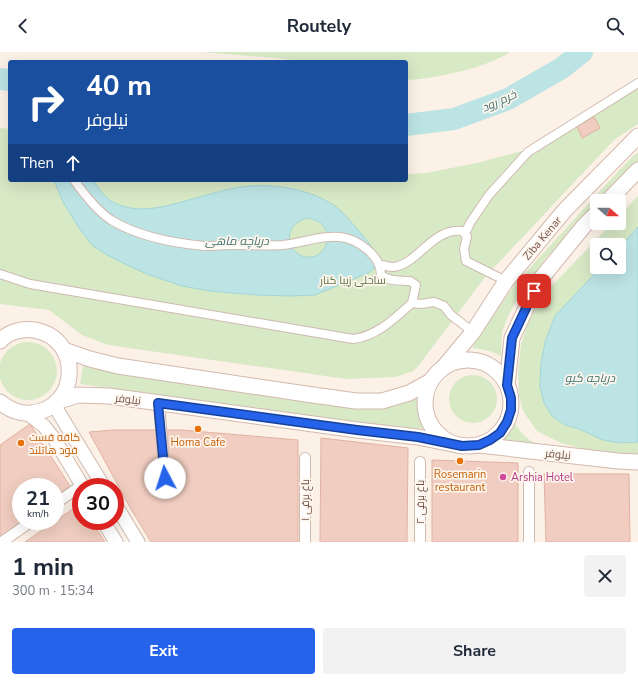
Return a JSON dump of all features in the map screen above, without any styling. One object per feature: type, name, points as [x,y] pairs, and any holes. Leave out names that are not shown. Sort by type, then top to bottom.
[{"type":"main road","name":"Ziba Kenar","points":[[443,368],[472,332],[506,281],[565,210],[638,136]]},
{"type":"main road","points":[[615,194],[638,170]]},
{"type":"main road","points":[[507,385],[512,338],[539,281],[590,220]]},
{"type":"main road","points":[[0,341],[7,330],[28,329],[41,331],[53,337],[64,350],[68,358],[70,371],[68,383],[63,395],[55,403]]},
{"type":"main road","points":[[64,350],[90,359],[118,366],[356,401],[382,401],[409,393],[431,381],[443,368],[454,362],[466,360],[479,361],[491,366],[500,374],[507,385],[511,398],[511,410],[507,422],[500,433],[479,445],[462,446],[448,442],[437,433],[429,422],[425,408],[426,394],[431,381]]},
{"type":"main road","name":"نیلوفر","points":[[27,413],[36,412],[55,403],[78,395],[109,396],[418,437],[462,446]]},
{"type":"main road","points":[[2,407],[27,413]]},
{"type":"main road","name":"نیلوفر","points":[[479,445],[638,462]]},
{"type":"street","points":[[465,234],[470,223],[489,195],[528,152],[638,83]]},
{"type":"street","points":[[0,274],[30,284],[46,287],[353,339],[362,338],[375,333],[389,324],[412,303],[416,285],[410,280],[392,281],[384,278],[381,275],[380,267],[371,252],[352,239],[326,237],[292,244],[265,246],[205,246],[165,240],[140,234],[110,219],[96,206],[76,182]]},
{"type":"street","points":[[380,267],[384,265],[393,267],[406,262],[443,234],[456,230],[463,231],[467,237],[464,249],[466,261],[506,281]]},
{"type":"street","points":[[412,303],[434,302],[444,306],[451,315],[472,332]]},
{"type":"street","points":[[55,403],[99,478]]},
{"type":"street","points":[[158,403],[166,493]]},
{"type":"street","points":[[27,413],[44,426],[55,440],[77,478]]},
{"type":"street","name":"باغ برفی ۱","points":[[305,458],[305,542]]},
{"type":"street","name":"باغ برفی ۲","points":[[420,462],[420,542]]},
{"type":"street","points":[[529,472],[529,542]]},
{"type":"street","points":[[124,519],[138,542]]},
{"type":"street","points":[[2,542],[19,530]]},
{"type":"street","points":[[109,530],[116,542]]},
{"type":"green space","points":[[202,52],[510,52],[488,63],[460,72],[408,80],[408,60],[292,60]]},
{"type":"green space","name":"ساحلی زیبا کنار","points":[[638,78],[638,124],[614,140],[486,276],[419,365],[413,371],[396,377],[346,379],[108,345],[82,335],[49,310],[0,304],[0,128],[8,129],[8,182],[408,182],[408,174],[426,173],[477,163],[529,149],[590,111]]},
{"type":"green space","points":[[638,153],[638,161],[626,171],[605,194],[597,194],[611,179],[633,156]]},
{"type":"green space","points":[[638,196],[638,227],[626,240],[626,238],[598,238],[605,230],[626,230],[626,209]]},
{"type":"green space","points":[[590,202],[590,211],[546,258],[522,291],[509,314],[502,332],[501,356],[487,350],[472,348],[515,284]]},
{"type":"green space","points":[[590,246],[590,274],[594,274],[555,316],[545,342],[541,364],[540,386],[544,403],[552,416],[565,425],[621,443],[638,442],[638,454],[591,451],[561,443],[537,431],[523,411],[519,396],[518,373],[521,344],[529,321],[547,291]]},
{"type":"green space","points":[[28,342],[44,347],[52,355],[57,371],[52,387],[44,395],[28,400],[12,395],[4,387],[-1,371],[4,355],[12,347]]},
{"type":"green space","points":[[83,366],[363,409],[395,406],[423,397],[423,414],[429,429],[374,426],[80,384]]},
{"type":"green space","points":[[473,375],[482,377],[490,382],[495,390],[497,399],[495,408],[490,416],[482,421],[473,423],[464,421],[456,416],[451,408],[449,399],[451,390],[456,382],[464,377]]},
{"type":"green space","points":[[513,420],[526,437],[554,452],[498,441],[505,435]]},
{"type":"water","name":"دریاچه ماهی","points":[[55,182],[94,182],[103,194],[111,201],[121,206],[143,209],[166,206],[224,190],[261,186],[283,187],[316,196],[335,206],[372,247],[376,256],[377,266],[368,273],[315,295],[256,295],[210,291],[182,286],[147,274],[125,264],[92,245],[77,225],[62,200]],"holes":[[[307,218],[318,221],[324,227],[327,234],[327,242],[324,249],[319,254],[311,257],[302,256],[291,246],[289,241],[290,232],[295,224],[303,219]]]},
{"type":"water","name":"دریاچه کیو","points":[[638,227],[638,442],[621,443],[603,440],[579,429],[565,425],[552,416],[544,403],[540,386],[541,364],[545,342],[555,316],[594,274],[626,274],[626,240]]},
{"type":"building","points":[[594,117],[600,128],[582,138],[577,126]]},
{"type":"building","points":[[30,424],[70,486],[64,490],[64,478],[12,478],[12,528],[0,537],[0,445]]},
{"type":"building","points":[[114,430],[182,430],[298,440],[298,542],[151,542],[124,496],[124,478],[114,478],[89,432]]},
{"type":"building","points":[[321,438],[408,448],[407,542],[320,542]]},
{"type":"building","points":[[432,460],[518,463],[518,542],[432,542]]},
{"type":"building","points":[[544,474],[629,474],[630,542],[546,542]]},
{"type":"building","points":[[72,510],[72,530],[97,530],[105,542],[25,542],[42,530],[64,530],[64,515]]},
{"type":"waterway","name":"خرم رود","points":[[408,125],[454,119],[508,99],[562,68],[582,52]]},
{"type":"waterway","name":"خرم رود","points":[[0,79],[8,80]]},
{"type":"place","name":"Homa Cafe","points":[[198,429]]},
{"type":"place","name":"کافه فست فود هاتلند","points":[[21,443]]},
{"type":"place","name":"Rosemarin restaurant","points":[[460,461]]},
{"type":"place","name":"Arshia Hotel","points":[[503,477]]},
{"type":"route","points":[[165,478],[158,403],[418,437],[462,446],[479,445],[490,440],[500,433],[507,422],[511,410],[510,391],[507,385],[512,338],[534,291]]}]
